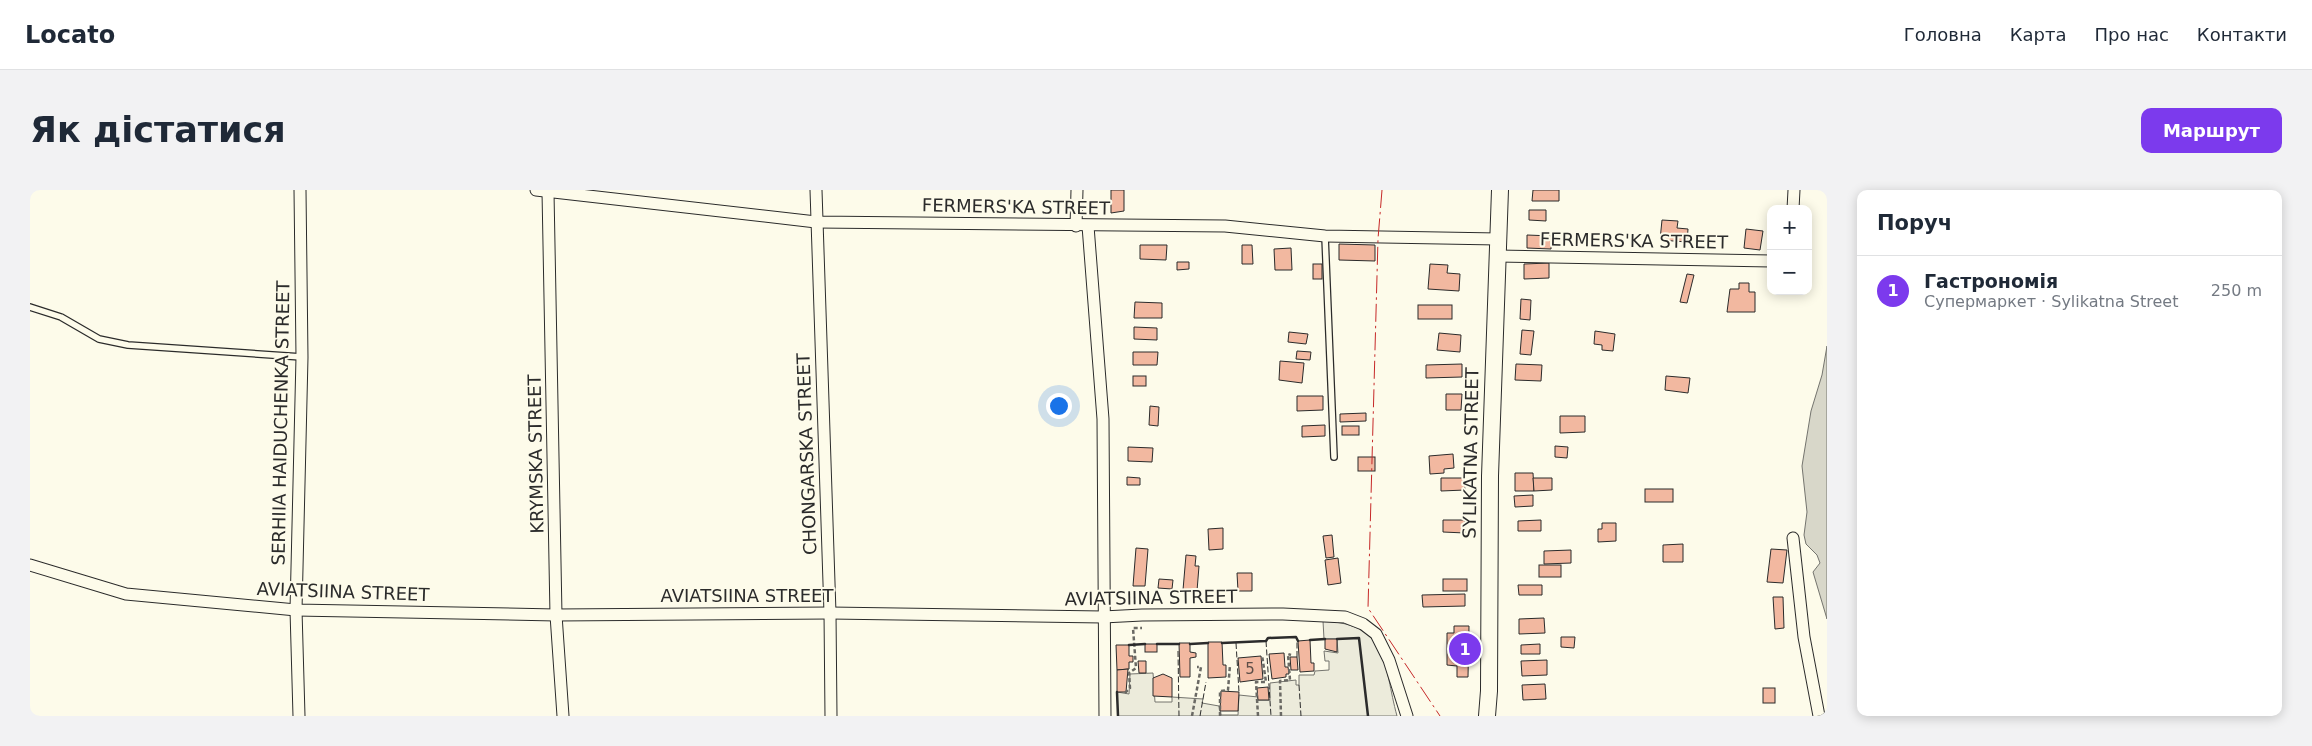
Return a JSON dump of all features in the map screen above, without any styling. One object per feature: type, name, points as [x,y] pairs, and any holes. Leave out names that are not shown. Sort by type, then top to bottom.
[{"type":"street","name":"SERHIIA HAIDUCHENKA STREET","points":[[299,716],[296,610],[302,357],[300,190]]},
{"type":"street","name":"FERMERS'KA STREET","points":[[536,190],[576,192],[816,222],[1225,226],[1325,236],[1498,239]]},
{"type":"street","name":"CHONGARSKA STREET","points":[[816,190],[830,614],[831,716]]},
{"type":"street","points":[[1076,226],[1077,190]]},
{"type":"street","name":"SYLIKATNA STREET","points":[[1487,716],[1490,691],[1490,476],[1500,190]]},
{"type":"street","points":[[1793,205],[1794,190]]},
{"type":"street","name":"KRYMSKA STREET","points":[[548,192],[556,615],[563,716]]},
{"type":"street","points":[[1088,226],[1103,420],[1105,716]]},
{"type":"street","name":"FERMERS'KA STREET","points":[[1497,256],[1767,261]]},
{"type":"street","points":[[1793,538],[1804,637],[1819,716]]},
{"type":"street","name":"AVIATSIINA STREET","points":[[30,565],[126,594],[296,610],[556,615],[830,614],[1103,617],[1173,614],[1345,617],[1363,624],[1376,634],[1390,660],[1406,716]]},
{"type":"lane","points":[[1325,236],[1334,457]]},
{"type":"lane","points":[[30,307],[61,317],[99,339],[128,345],[302,357]]},
{"type":"path","points":[[1125,693],[1130,688],[1129,673],[1136,668],[1133,628],[1142,628]]},
{"type":"path","points":[[1281,716],[1280,681],[1290,680],[1288,654],[1291,654]]},
{"type":"path","points":[[1258,716],[1256,682],[1266,682],[1262,655]]},
{"type":"path","points":[[1220,716],[1220,691],[1228,690],[1230,665]]},
{"type":"path","points":[[1192,716],[1201,667],[1197,667]]},
{"type":"shaded area","points":[[1827,346],[1827,619],[1813,572],[1820,563],[1817,555],[1806,544],[1804,535],[1807,512],[1802,466],[1811,411],[1822,375]]},
{"type":"shaded area","points":[[1323,621],[1345,624],[1361,630],[1372,639],[1380,650],[1385,664],[1397,716],[1118,716],[1117,692],[1129,694],[1130,674],[1153,673],[1155,702],[1172,702],[1172,697],[1203,699],[1202,703],[1219,706],[1221,715],[1238,715],[1239,695],[1258,697],[1258,700],[1270,700],[1270,683],[1296,680],[1296,685],[1299,685],[1299,675],[1314,675],[1315,671],[1329,670],[1329,661],[1325,661],[1324,651],[1338,653],[1337,639],[1324,639]]},
{"type":"building","points":[[1111,190],[1124,190],[1124,211],[1111,213]]},
{"type":"building","points":[[1533,190],[1559,190],[1559,201],[1532,201]]},
{"type":"building","points":[[1529,210],[1546,210],[1546,221],[1529,220]]},
{"type":"building","points":[[1662,220],[1678,221],[1677,228],[1688,229],[1687,242],[1660,240]]},
{"type":"building","points":[[1746,229],[1763,231],[1760,250],[1744,248]]},
{"type":"building","points":[[1527,235],[1552,236],[1551,249],[1527,248]]},
{"type":"building","points":[[1339,244],[1375,245],[1375,261],[1339,260]]},
{"type":"building","points":[[1140,245],[1167,245],[1166,260],[1140,259]]},
{"type":"building","points":[[1242,245],[1252,245],[1253,264],[1242,264]]},
{"type":"building","points":[[1291,248],[1292,270],[1275,270],[1274,249]]},
{"type":"building","points":[[1177,262],[1189,262],[1189,269],[1177,270]]},
{"type":"building","points":[[1549,263],[1549,278],[1524,279],[1524,264]]},
{"type":"building","points":[[1313,264],[1322,264],[1322,279],[1313,279]]},
{"type":"building","points":[[1430,264],[1448,265],[1447,273],[1460,274],[1459,291],[1428,289]]},
{"type":"building","points":[[1687,274],[1694,275],[1687,303],[1680,302]]},
{"type":"building","points":[[1739,283],[1749,283],[1749,292],[1755,292],[1755,312],[1727,312],[1730,289],[1739,289]]},
{"type":"building","points":[[1521,299],[1531,300],[1530,320],[1520,319]]},
{"type":"building","points":[[1135,302],[1162,303],[1162,318],[1134,318]]},
{"type":"building","points":[[1418,305],[1452,305],[1452,319],[1418,319]]},
{"type":"building","points":[[1134,327],[1157,328],[1157,340],[1134,339]]},
{"type":"building","points":[[1522,330],[1534,331],[1531,355],[1520,354]]},
{"type":"building","points":[[1595,331],[1615,334],[1613,351],[1602,350],[1602,345],[1594,344]]},
{"type":"building","points":[[1289,332],[1308,334],[1306,344],[1288,342]]},
{"type":"building","points":[[1439,333],[1461,335],[1460,352],[1437,350]]},
{"type":"building","points":[[1297,351],[1311,352],[1310,360],[1296,359]]},
{"type":"building","points":[[1133,352],[1158,352],[1157,365],[1133,365]]},
{"type":"building","points":[[1280,361],[1304,363],[1302,383],[1279,380]]},
{"type":"building","points":[[1462,364],[1462,377],[1426,378],[1426,365]]},
{"type":"building","points":[[1516,364],[1542,365],[1541,381],[1515,380]]},
{"type":"building","points":[[1133,376],[1146,376],[1146,386],[1133,386]]},
{"type":"building","points":[[1666,376],[1690,378],[1688,393],[1665,390]]},
{"type":"building","points":[[1446,394],[1462,394],[1461,410],[1446,410]]},
{"type":"building","points":[[1297,396],[1323,396],[1323,410],[1297,411]]},
{"type":"building","points":[[1150,406],[1159,407],[1158,426],[1149,425]]},
{"type":"building","points":[[1366,413],[1366,421],[1340,422],[1340,414]]},
{"type":"building","points":[[1560,416],[1585,416],[1585,432],[1560,433]]},
{"type":"building","points":[[1325,425],[1325,436],[1302,437],[1302,426]]},
{"type":"building","points":[[1342,426],[1359,426],[1359,435],[1342,435]]},
{"type":"building","points":[[1555,446],[1568,447],[1567,458],[1555,457]]},
{"type":"building","points":[[1128,447],[1153,448],[1152,462],[1128,461]]},
{"type":"building","points":[[1453,454],[1454,468],[1444,469],[1444,473],[1430,474],[1429,456]]},
{"type":"building","points":[[1358,457],[1375,457],[1375,471],[1358,471]]},
{"type":"building","points":[[1515,473],[1533,473],[1534,491],[1515,491]]},
{"type":"building","points":[[1127,477],[1140,478],[1140,485],[1127,485]]},
{"type":"building","points":[[1441,478],[1464,478],[1465,490],[1441,491]]},
{"type":"building","points":[[1533,478],[1552,478],[1552,490],[1534,491]]},
{"type":"building","points":[[1645,489],[1673,489],[1673,502],[1645,502]]},
{"type":"building","points":[[1533,495],[1533,506],[1515,507],[1514,496]]},
{"type":"building","points":[[1443,520],[1465,520],[1465,533],[1443,532]]},
{"type":"building","points":[[1541,520],[1541,531],[1518,531],[1518,521]]},
{"type":"building","points":[[1602,523],[1616,523],[1616,541],[1598,542],[1598,529],[1602,529]]},
{"type":"building","points":[[1223,528],[1223,549],[1209,550],[1208,529]]},
{"type":"building","points":[[1332,535],[1334,557],[1326,558],[1323,536]]},
{"type":"building","points":[[1683,544],[1683,562],[1663,562],[1663,545]]},
{"type":"building","points":[[1136,548],[1148,549],[1145,586],[1133,586]]},
{"type":"building","points":[[1771,549],[1787,550],[1783,583],[1767,582]]},
{"type":"building","points":[[1571,550],[1571,563],[1544,564],[1544,551]]},
{"type":"building","points":[[1186,555],[1196,556],[1195,566],[1199,566],[1197,591],[1183,590]]},
{"type":"building","points":[[1338,558],[1341,583],[1328,585],[1325,560]]},
{"type":"building","points":[[1539,565],[1561,565],[1561,577],[1539,577]]},
{"type":"building","points":[[1237,573],[1252,573],[1252,591],[1238,591]]},
{"type":"building","points":[[1159,579],[1173,580],[1172,589],[1158,588]]},
{"type":"building","points":[[1443,579],[1467,579],[1467,591],[1443,591]]},
{"type":"building","points":[[1518,585],[1542,585],[1542,595],[1519,595]]},
{"type":"building","points":[[1465,594],[1465,606],[1423,607],[1422,595]]},
{"type":"building","points":[[1773,597],[1783,597],[1784,628],[1775,629]]},
{"type":"building","points":[[1544,618],[1545,633],[1519,634],[1519,619]]},
{"type":"building","points":[[1454,626],[1469,626],[1468,677],[1457,677],[1457,666],[1447,665],[1447,633],[1454,633]]},
{"type":"building","points":[[1561,637],[1575,637],[1574,648],[1561,647]]},
{"type":"building","points":[[1325,639],[1337,639],[1337,652],[1325,649]]},
{"type":"building","points":[[1310,640],[1311,663],[1314,663],[1314,671],[1300,672],[1298,641]]},
{"type":"building","points":[[1208,642],[1222,642],[1223,665],[1226,665],[1226,677],[1208,678]]},
{"type":"building","points":[[1179,643],[1190,643],[1190,652],[1196,653],[1196,657],[1190,658],[1190,677],[1180,677]]},
{"type":"building","points":[[1145,644],[1157,644],[1157,652],[1145,652]]},
{"type":"building","points":[[1540,644],[1540,654],[1521,654],[1521,645]]},
{"type":"building","points":[[1116,645],[1129,645],[1129,656],[1133,656],[1133,662],[1129,662],[1129,669],[1117,670]]},
{"type":"building","points":[[1284,653],[1285,667],[1288,667],[1289,674],[1286,674],[1286,677],[1272,679],[1269,654]]},
{"type":"building","points":[[1261,656],[1263,679],[1240,682],[1238,658]]},
{"type":"building","points":[[1290,657],[1297,657],[1298,670],[1291,670]]},
{"type":"building","points":[[1547,660],[1547,675],[1522,676],[1521,661]]},
{"type":"building","points":[[1138,661],[1146,661],[1146,673],[1139,673]]},
{"type":"building","points":[[1128,669],[1126,692],[1117,692],[1117,670]]},
{"type":"building","points":[[1163,674],[1172,678],[1172,697],[1153,696],[1153,678]]},
{"type":"building","points":[[1545,684],[1546,699],[1523,700],[1522,685]]},
{"type":"building","points":[[1268,687],[1269,700],[1258,700],[1257,688]]},
{"type":"building","points":[[1763,688],[1775,688],[1775,703],[1763,703]]},
{"type":"building","points":[[1221,691],[1239,692],[1238,711],[1220,711]]},
{"type":"fence","points":[[1266,641],[1271,716]]},
{"type":"fence","points":[[1297,641],[1297,657]]},
{"type":"fence","points":[[1236,643],[1239,692]]},
{"type":"fence","points":[[1178,651],[1179,716]]},
{"type":"fence","points":[[1200,716],[1206,682]]},
{"type":"fence","points":[[1299,685],[1301,716]]},
{"type":"wall","points":[[1222,643],[1266,641],[1268,638],[1296,637],[1298,641]]},
{"type":"wall","points":[[1337,639],[1359,638],[1368,716]]},
{"type":"wall","points":[[1310,640],[1325,639]]},
{"type":"wall","points":[[1190,644],[1208,643]]},
{"type":"wall","points":[[1129,645],[1145,644]]},
{"type":"wall","points":[[1157,644],[1179,644]]},
{"type":"wall","points":[[1117,692],[1118,716]]},
{"type":"power","points":[[1382,190],[1378,239],[1368,608],[1440,716]]},
{"type":"place","name":"Гастрономія","points":[[1465,649]]}]
